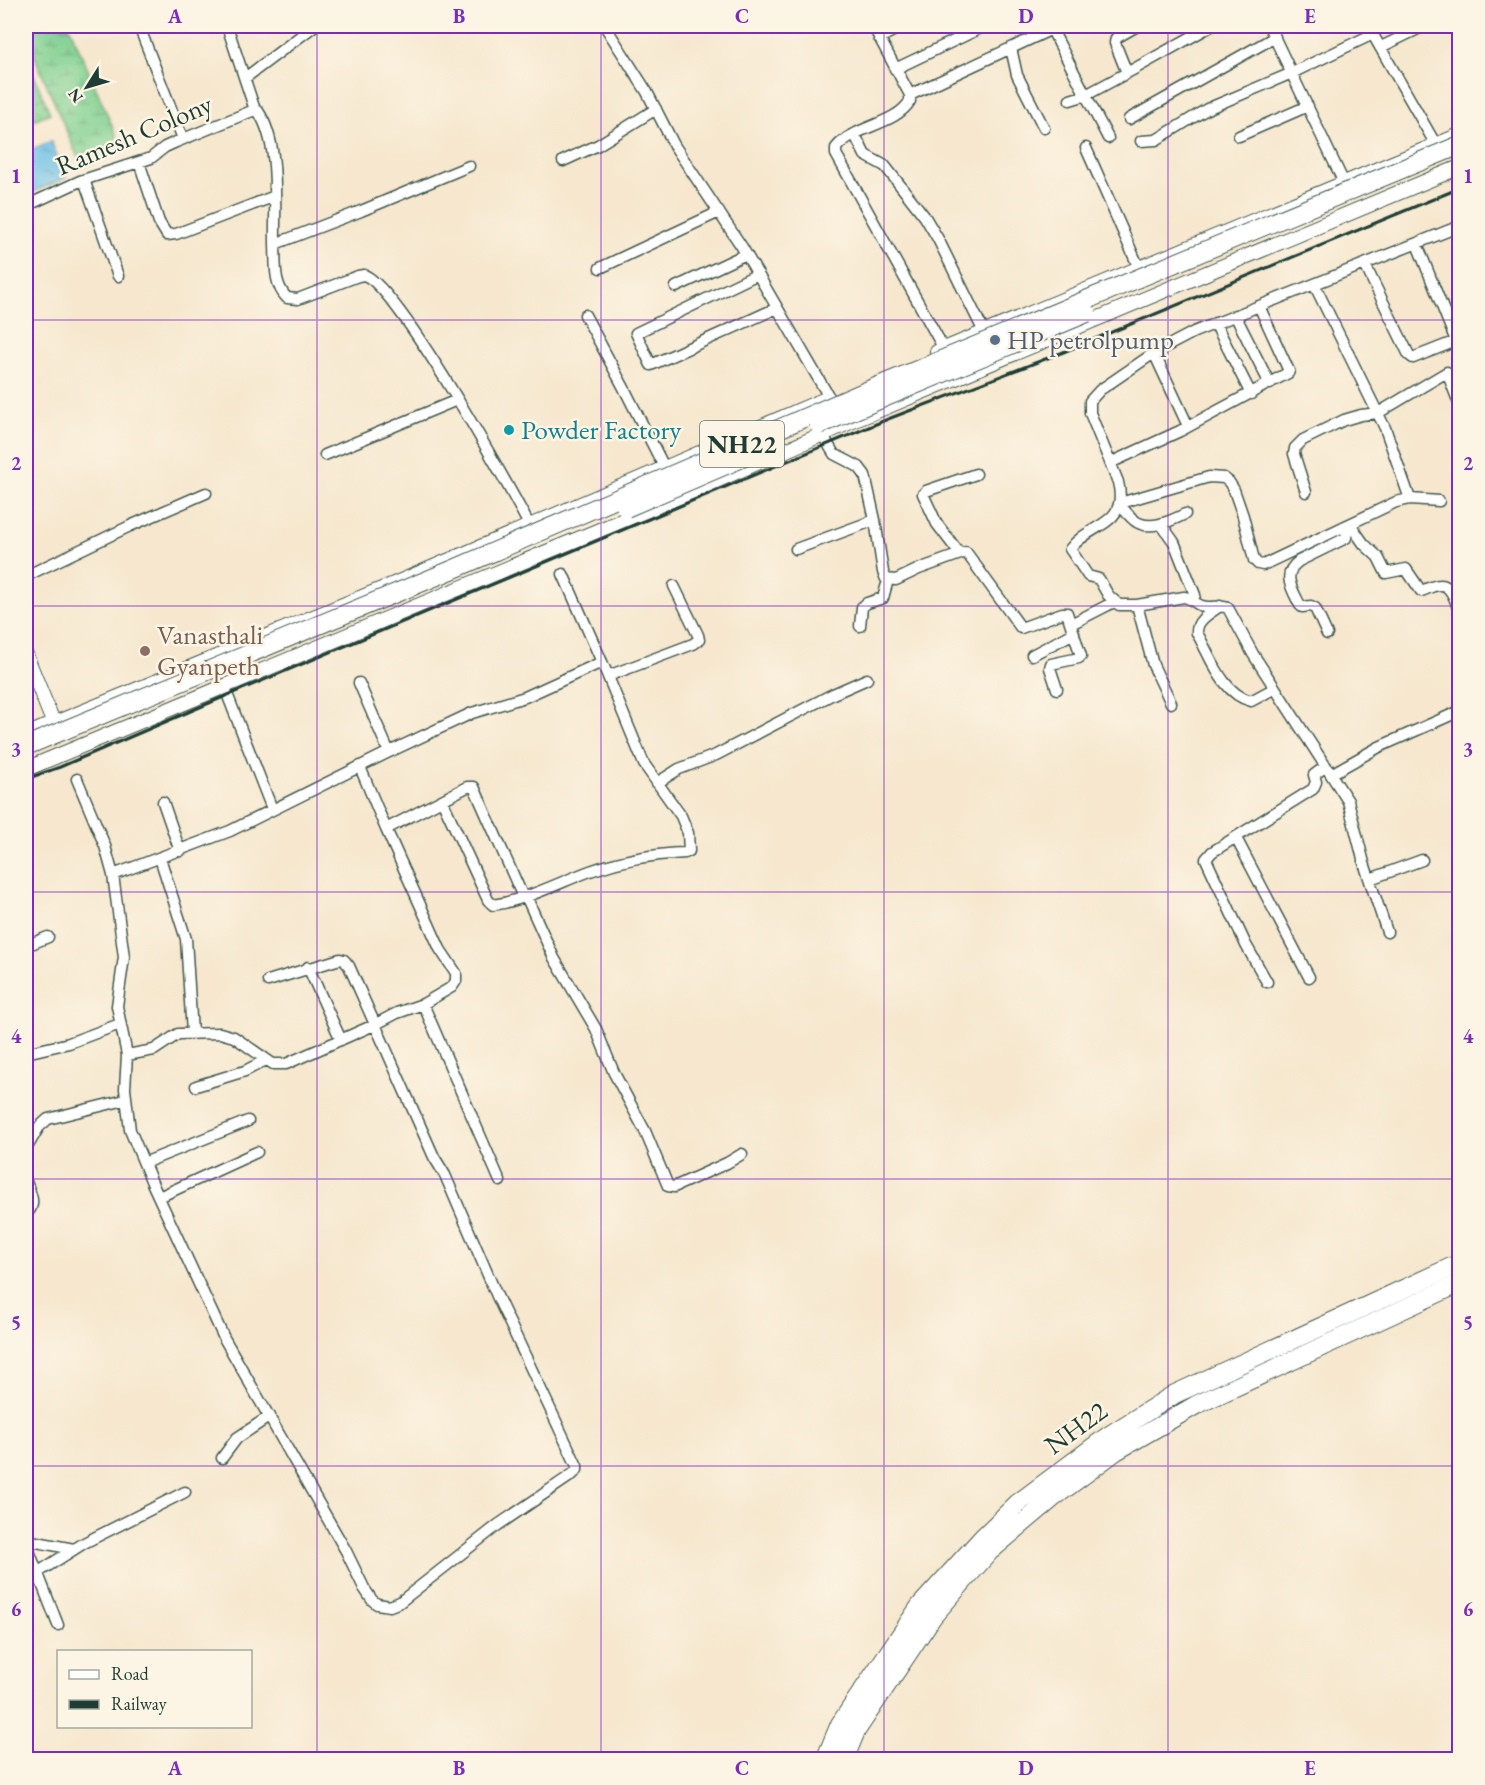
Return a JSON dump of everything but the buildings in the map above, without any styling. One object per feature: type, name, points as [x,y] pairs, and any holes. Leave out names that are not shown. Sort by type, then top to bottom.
[{"type":"highway","name":"NH22","points":[[26,746],[453,569],[854,396],[1460,145]]},
{"type":"highway","name":"NH22","points":[[26,757],[1460,158]]},
{"type":"highway","name":"NH22","points":[[825,1760],[840,1724],[920,1606],[982,1538],[1018,1503],[1108,1436],[1175,1394],[1460,1263]]},
{"type":"highway","name":"NH22","points":[[844,1760],[856,1731],[933,1616],[990,1551],[1054,1497],[1116,1451],[1196,1405],[1460,1282]]},
{"type":"street","points":[[228,26],[273,156],[276,271],[279,285],[287,298],[298,299],[358,276],[364,275],[373,280],[409,323],[510,489],[529,525]]},
{"type":"street","points":[[245,78],[314,26]]},
{"type":"street","points":[[605,26],[656,109],[674,145],[746,254],[829,397]]},
{"type":"street","points":[[873,26],[910,95],[910,101],[902,110],[845,140],[836,148],[838,161],[944,349]]},
{"type":"street","points":[[879,38],[903,26]]},
{"type":"street","points":[[895,69],[985,26]]},
{"type":"street","points":[[1127,73],[1115,43],[1116,38],[1137,26]]},
{"type":"street","points":[[1070,100],[1086,95],[1211,26]]},
{"type":"street","points":[[1269,26],[1344,183]]},
{"type":"street","points":[[1381,47],[1424,26]]},
{"type":"street","points":[[910,95],[1051,27],[1108,138]]},
{"type":"street","points":[[1141,141],[1156,140],[1207,109],[1292,73],[1371,30],[1436,145]]},
{"type":"street","points":[[142,34],[183,139]]},
{"type":"street","points":[[1129,118],[1275,37]]},
{"type":"street","points":[[1011,48],[1017,75],[1044,128]]},
{"type":"street","points":[[1239,136],[1308,106]]},
{"type":"street","points":[[563,161],[592,148],[656,109]]},
{"type":"street","name":"Ramesh Colony","points":[[26,206],[84,180],[151,158],[165,147],[183,139],[257,112]]},
{"type":"street","points":[[855,135],[865,155],[885,166],[925,217],[990,330],[1009,356]]},
{"type":"street","points":[[26,735],[394,584],[829,397],[1460,135]]},
{"type":"street","points":[[1086,148],[1139,268]]},
{"type":"street","points":[[139,162],[162,229],[167,235],[176,234],[274,196]]},
{"type":"street","points":[[1392,163],[1404,190]]},
{"type":"street","points":[[275,244],[361,212],[469,166]]},
{"type":"street","points":[[26,769],[1460,167]]},
{"type":"street","points":[[84,180],[118,276]]},
{"type":"street","points":[[600,268],[719,212]]},
{"type":"street","points":[[1185,514],[1161,524],[1139,523],[1120,505],[1120,493],[1090,413],[1090,402],[1100,390],[1154,353],[1215,323],[1315,286],[1460,226]]},
{"type":"street","points":[[1365,265],[1409,355],[1413,358],[1418,357],[1456,341],[1417,244]]},
{"type":"street","points":[[676,287],[746,254]]},
{"type":"street","points":[[758,274],[636,333],[651,365],[777,308]]},
{"type":"street","points":[[1315,286],[1378,412],[1410,499]]},
{"type":"street","points":[[1110,463],[1251,394],[1289,371],[1259,306]]},
{"type":"street","points":[[585,315],[664,467]]},
{"type":"street","points":[[1235,315],[1270,384]]},
{"type":"street","points":[[1215,323],[1251,394]]},
{"type":"street","points":[[1154,353],[1188,426]]},
{"type":"street","points":[[1306,492],[1294,454],[1298,444],[1344,420],[1378,412],[1447,372],[1460,406]]},
{"type":"street","points":[[324,455],[457,400]]},
{"type":"street","points":[[822,434],[834,454],[862,471],[867,482],[882,572],[888,580]]},
{"type":"street","points":[[960,554],[937,524],[923,494],[976,474]]},
{"type":"street","points":[[1387,932],[1364,863],[1352,809],[1343,790],[1253,654],[1230,611],[1225,606],[1201,606],[1192,599],[1184,597],[1137,605],[1123,605],[1114,602],[1099,579],[1088,576],[1070,549],[1077,541],[1107,521],[1120,505],[1209,477],[1224,478],[1234,490],[1254,560],[1263,565],[1396,502],[1410,499],[1439,501]]},
{"type":"street","points":[[26,576],[130,526],[206,493]]},
{"type":"street","points":[[579,504],[590,534]]},
{"type":"street","points":[[796,549],[875,520]]},
{"type":"street","points":[[1161,524],[1174,542],[1195,595]]},
{"type":"street","points":[[1347,525],[1378,557],[1386,573],[1406,569],[1421,591],[1445,585],[1455,601],[1460,616]]},
{"type":"street","points":[[1327,634],[1315,608],[1311,606],[1304,608],[1300,605],[1288,578],[1293,566],[1299,561],[1346,538],[1347,525]]},
{"type":"street","points":[[888,580],[900,579],[919,568],[969,552],[1021,628],[1064,612],[1068,614],[1081,656],[1051,664],[1050,668],[1057,689]]},
{"type":"street","points":[[442,800],[489,903],[496,904],[524,896],[615,862],[656,854],[688,852],[688,836],[681,816],[644,764],[563,574]]},
{"type":"street","points":[[860,626],[862,608],[867,603],[883,598],[888,580]]},
{"type":"street","points":[[608,676],[699,640],[699,635],[675,586]]},
{"type":"street","points":[[1032,655],[1114,602]]},
{"type":"street","points":[[1137,605],[1153,665],[1171,703]]},
{"type":"street","points":[[1220,606],[1198,623],[1197,633],[1228,688],[1240,698],[1251,701],[1275,688]]},
{"type":"street","points":[[26,655],[54,724]]},
{"type":"street","points":[[113,875],[230,831],[472,713],[525,697],[602,662]]},
{"type":"street","points":[[657,783],[679,769],[716,755],[833,694],[867,679]]},
{"type":"street","points":[[359,683],[389,752]]},
{"type":"street","points":[[224,686],[272,809]]},
{"type":"street","points":[[113,700],[125,728]]},
{"type":"street","points":[[1267,982],[1246,945],[1206,859],[1212,852],[1313,789],[1316,782],[1314,775],[1460,711]]},
{"type":"street","points":[[127,1055],[154,1050],[173,1036],[192,1033],[229,1035],[266,1060],[279,1065],[292,1062],[398,1013],[423,1004],[452,987],[456,981],[456,973],[440,949],[360,767]]},
{"type":"street","points":[[77,779],[105,846],[113,875],[124,957],[117,1006],[127,1055],[125,1100],[130,1130],[224,1338],[346,1551],[368,1594],[372,1600],[384,1606],[390,1606],[400,1602],[578,1468],[497,1296],[445,1175],[434,1157],[349,966],[340,958],[268,981]]},
{"type":"street","points":[[386,829],[470,786],[475,788],[554,958],[596,1029],[614,1073],[645,1131],[668,1186],[674,1187],[742,1154]]},
{"type":"street","points":[[163,802],[180,851]]},
{"type":"street","points":[[1236,838],[1309,977]]},
{"type":"street","points":[[160,858],[186,939],[192,1033]]},
{"type":"street","points":[[1370,879],[1422,860]]},
{"type":"street","points":[[26,946],[48,937]]},
{"type":"street","points":[[308,967],[341,1040]]},
{"type":"street","points":[[423,1004],[500,1181]]},
{"type":"street","points":[[26,1053],[78,1040],[120,1024]]},
{"type":"street","points":[[196,1086],[245,1071],[266,1060]]},
{"type":"street","points":[[26,1149],[39,1127],[48,1119],[125,1100]]},
{"type":"street","points":[[144,1163],[248,1120]]},
{"type":"street","points":[[159,1197],[257,1152]]},
{"type":"street","points":[[26,1182],[33,1204],[26,1214]]},
{"type":"street","points":[[222,1458],[237,1438],[270,1416]]},
{"type":"street","points":[[37,1573],[74,1549],[185,1492]]},
{"type":"street","points":[[57,1625],[26,1541],[74,1549]]},
{"type":"green space","points":[[26,26],[69,26],[123,151],[82,167],[26,36]]},
{"type":"green space","points":[[26,57],[50,113],[26,123]]},
{"type":"water","points":[[51,141],[66,178],[26,195],[26,153]]},
{"type":"railway","points":[[26,779],[60,767],[888,419],[1061,353],[1460,188]]},
{"type":"place","name":"HP petrolpump","points":[[995,340]]},
{"type":"place","name":"Powder Factory","points":[[509,430]]},
{"type":"place","name":"Vanasthali Gyanpeth","points":[[145,651]]}]
